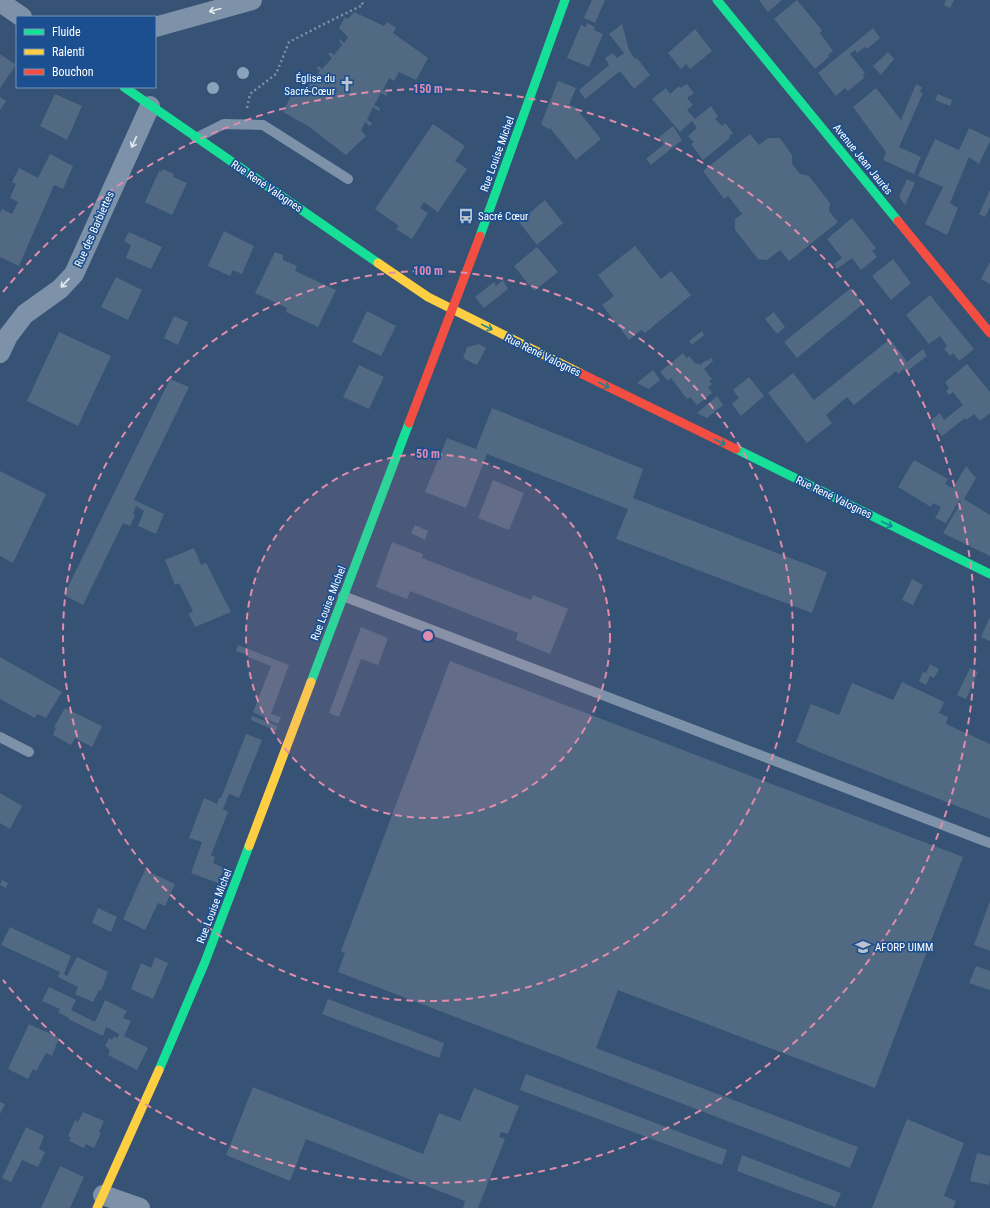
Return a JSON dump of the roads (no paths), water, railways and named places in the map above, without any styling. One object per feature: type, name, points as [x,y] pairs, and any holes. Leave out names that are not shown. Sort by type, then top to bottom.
[{"type":"street","points":[[156,27],[252,0]]},
{"type":"street","name":"Rue Louise Michel","points":[[100,1201],[165,1057],[205,962],[452,310],[565,0]]},
{"type":"street","name":"Avenue Jean Jaurès","points":[[717,0],[990,333]]},
{"type":"street","points":[[0,2],[21,16]]},
{"type":"street","name":"Rue René Valognes","points":[[125,88],[428,297],[990,574]]},
{"type":"street","name":"Rue des Barbiettes","points":[[0,354],[8,336],[25,314],[60,288],[74,274],[150,106]]},
{"type":"street","points":[[100,1201],[140,1208]]},
{"type":"lane","points":[[196,138],[224,124],[263,125],[348,179]]},
{"type":"lane","points":[[344,596],[990,842]]},
{"type":"lane","points":[[0,737],[29,752]]},
{"type":"place","name":"Église du Sacré-Cœur","points":[[347,84]]},
{"type":"place","name":"Sacré Cœur","points":[[466,216]]},
{"type":"place","name":"AFORP UIMM","points":[[863,947]]}]
